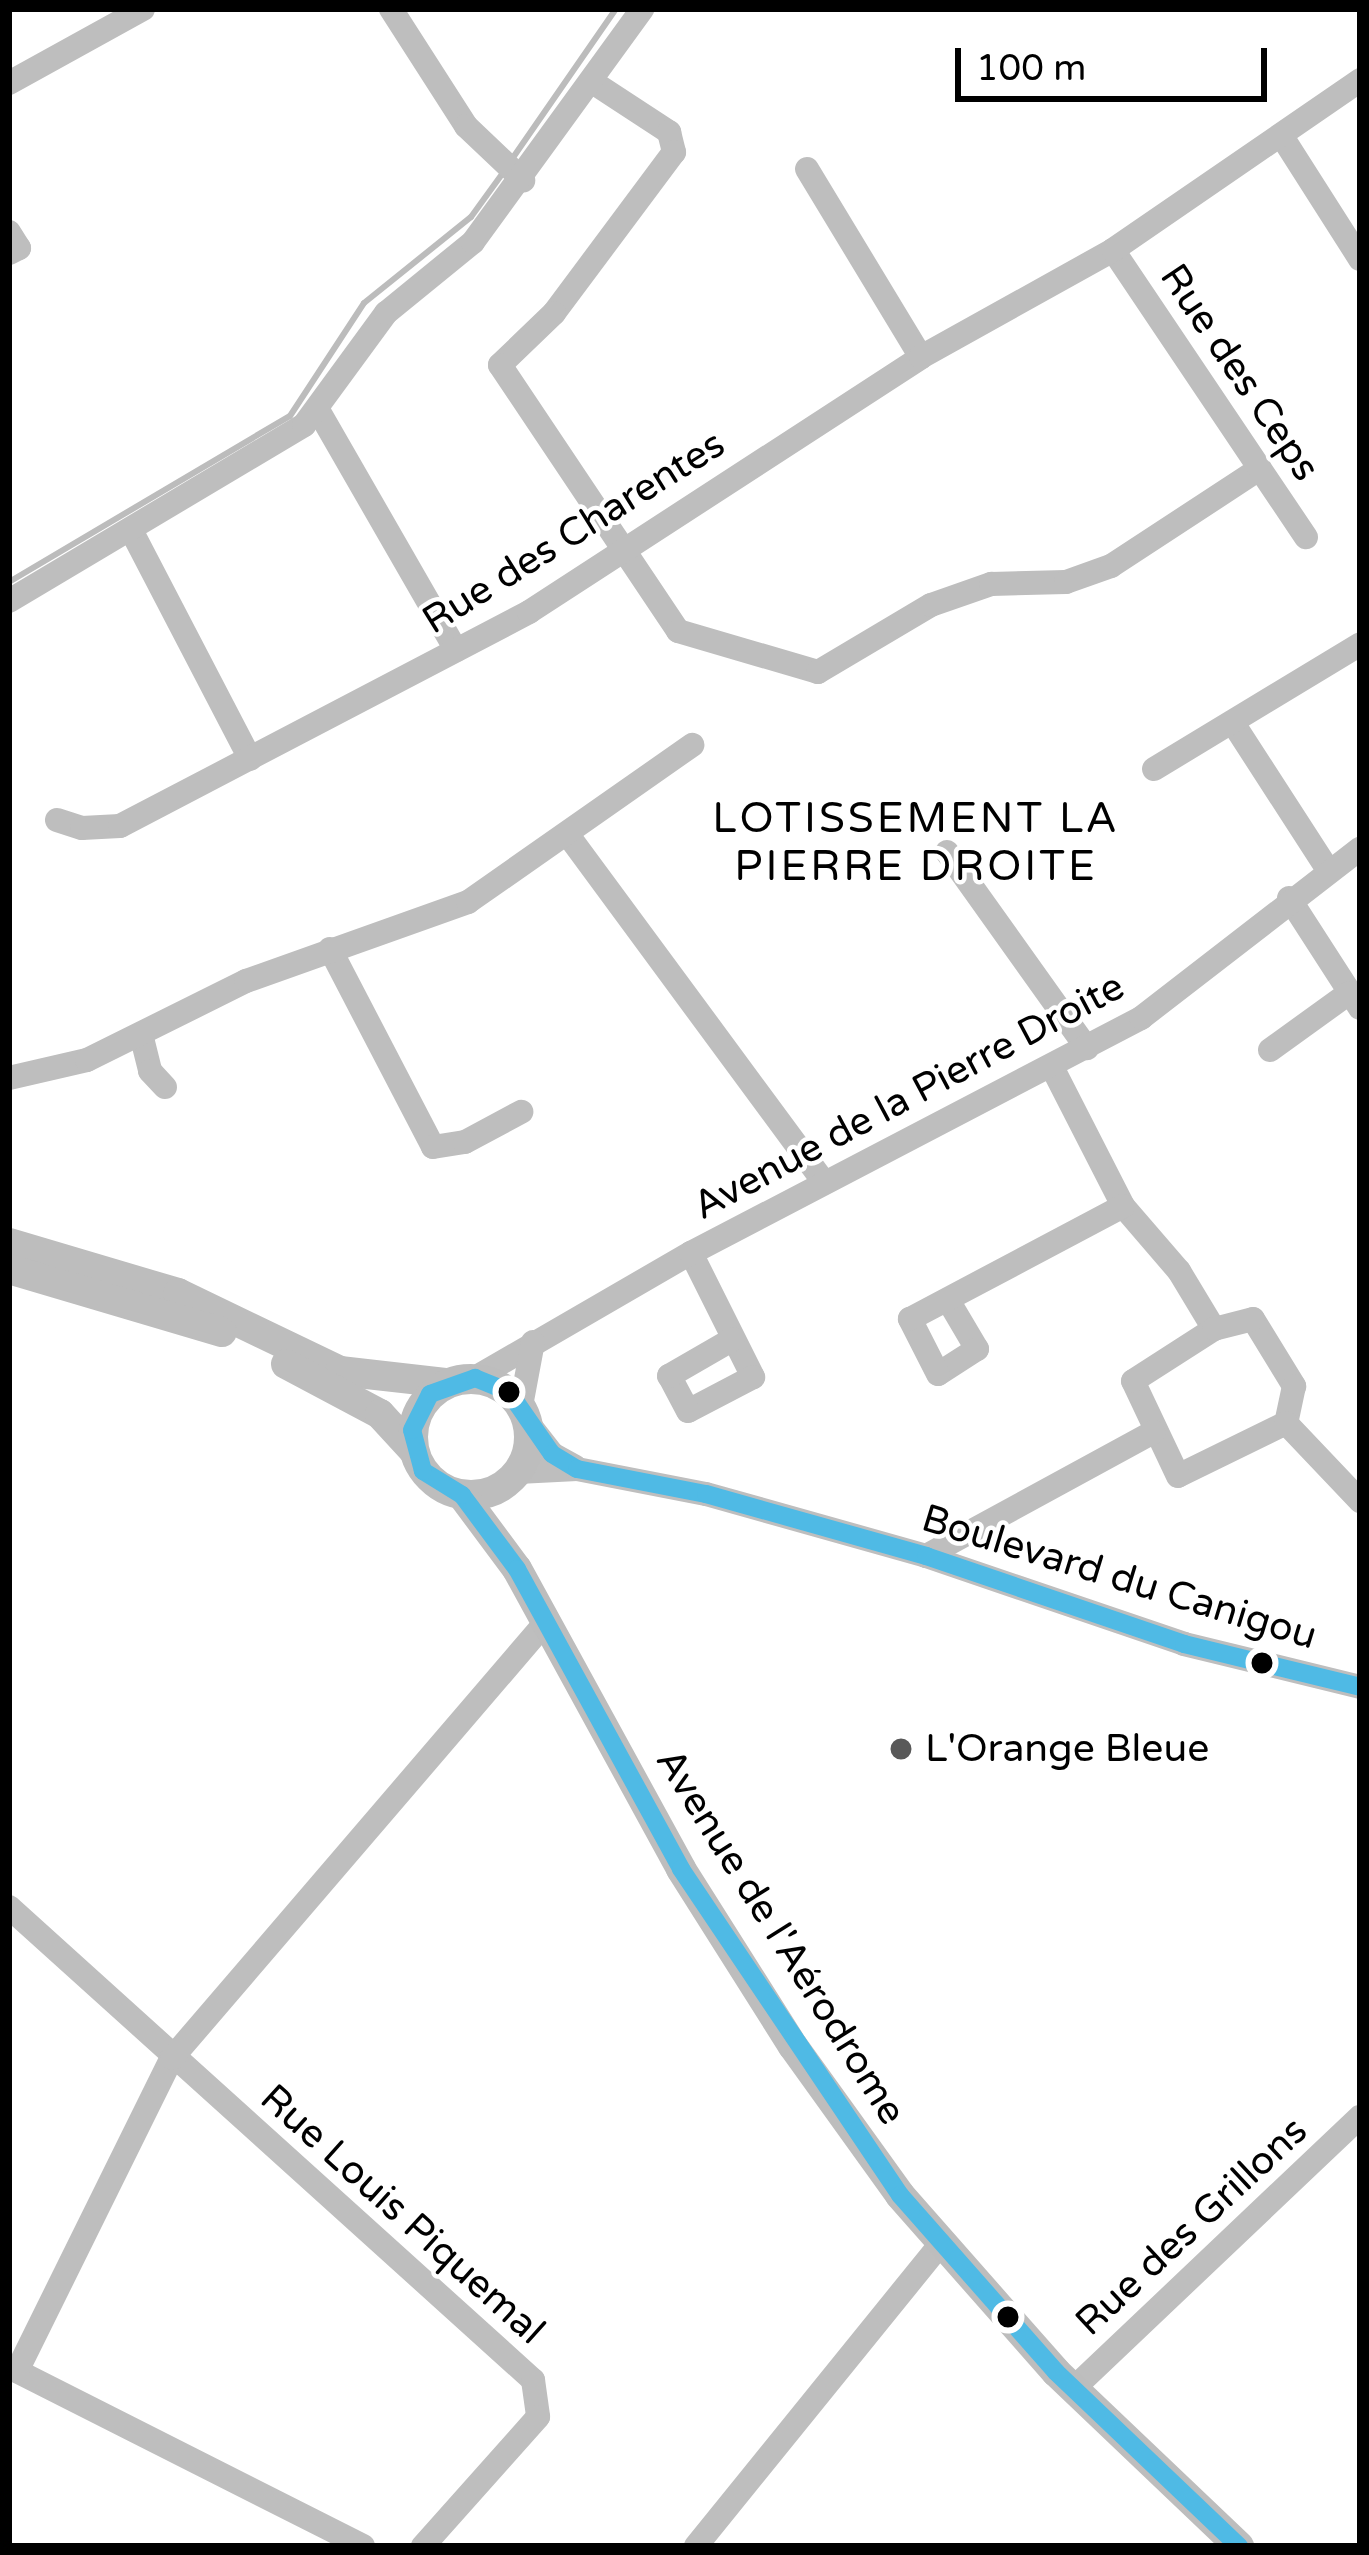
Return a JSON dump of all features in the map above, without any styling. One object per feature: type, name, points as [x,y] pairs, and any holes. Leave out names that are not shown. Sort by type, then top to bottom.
[{"type":"main road","points":[[9,1243],[178,1293],[340,1371],[461,1380],[525,1414],[501,1542]]},
{"type":"main road","points":[[9,1269],[209,1326],[380,1414],[413,1450],[432,1481],[462,1495],[511,1478]]},
{"type":"main road","points":[[413,1450],[418,1410],[461,1380]]},
{"type":"main road","name":"Avenue de l'Aérodrome","points":[[462,1495],[501,1542],[681,1869],[793,2046],[940,2245],[1073,2389],[1239,2546]]},
{"type":"street","points":[[9,83],[143,9]]},
{"type":"street","points":[[391,9],[466,126],[513,171]]},
{"type":"street","points":[[9,601],[131,530],[318,410],[386,313],[473,242],[513,171],[594,83],[642,9]]},
{"type":"street","name":"Rue des Charentes","points":[[57,820],[82,828],[119,826],[175,790],[250,759],[456,650],[921,357],[1113,250],[1360,80]]},
{"type":"street","points":[[594,83],[669,132],[674,152],[554,313],[500,365],[619,551],[678,631],[818,672],[931,605],[991,584],[1066,582],[1112,566],[1259,469]]},
{"type":"street","points":[[1280,136],[1360,259]]},
{"type":"street","points":[[806,169],[921,357]]},
{"type":"street","points":[[9,232],[19,248],[9,253]]},
{"type":"street","name":"Rue des Ceps","points":[[1113,250],[1306,537]]},
{"type":"street","points":[[318,410],[456,650]]},
{"type":"street","points":[[131,530],[250,759]]},
{"type":"street","points":[[1154,770],[1360,644]]},
{"type":"street","points":[[1232,723],[1328,870]]},
{"type":"street","points":[[9,1078],[87,1060],[330,949],[468,902],[692,745]]},
{"type":"street","points":[[568,836],[824,1182]]},
{"type":"street","name":"Avenue de la Pierre Droite","points":[[461,1380],[824,1182],[1141,1018],[1289,898],[1360,849]]},
{"type":"street","points":[[947,852],[1087,1048]]},
{"type":"street","points":[[1270,1050],[1355,1001],[1289,898]]},
{"type":"street","points":[[330,949],[433,1148],[465,1142],[521,1112]]},
{"type":"street","points":[[141,1034],[150,1071],[165,1087]]},
{"type":"street","points":[[1052,1067],[1123,1206],[1179,1271],[1214,1329]]},
{"type":"street","points":[[948,1300],[1123,1206]]},
{"type":"street","points":[[691,1253],[733,1339]]},
{"type":"street","points":[[1253,1319],[1294,1386],[1286,1424],[1178,1476],[1153,1432],[1133,1381],[1214,1329],[1253,1319]]},
{"type":"street","points":[[525,1414],[534,1340]]},
{"type":"street","name":"Boulevard du Canigou","points":[[525,1414],[552,1454],[578,1468],[706,1494],[926,1556],[1184,1643],[1360,1688]]},
{"type":"street","points":[[1286,1424],[1360,1502]]},
{"type":"street","points":[[926,1556],[1153,1432]]},
{"type":"street","name":"Boulevard du Canigou","points":[[511,1478],[578,1468]]},
{"type":"street","points":[[363,2546],[13,2369],[172,2058],[546,1622]]},
{"type":"street","name":"Rue Louis Piquemal","points":[[9,1907],[533,2380],[538,2417],[423,2546]]},
{"type":"street","name":"Rue des Grillons","points":[[1073,2389],[1360,2116]]},
{"type":"street","points":[[695,2546],[940,2245]]},
{"type":"waterway","points":[[512,159],[616,9]]},
{"type":"waterway","points":[[9,582],[290,416],[364,303],[471,217],[505,170]]},
{"type":"transit line","points":[[462,1495],[423,1471],[412,1430],[430,1394],[475,1378],[509,1392],[552,1454],[577,1469],[706,1494],[926,1556],[1184,1644],[1360,1687]]},
{"type":"transit line","points":[[462,1495],[517,1569],[681,1869],[900,2195],[1056,2372],[1239,2546]]},
{"type":"place","name":"L'Orange Bleue","points":[[901,1749]]},
{"type":"district","name":"LOTISSEMENT LA PIERRE DROITE","points":[[916,843]]}]
